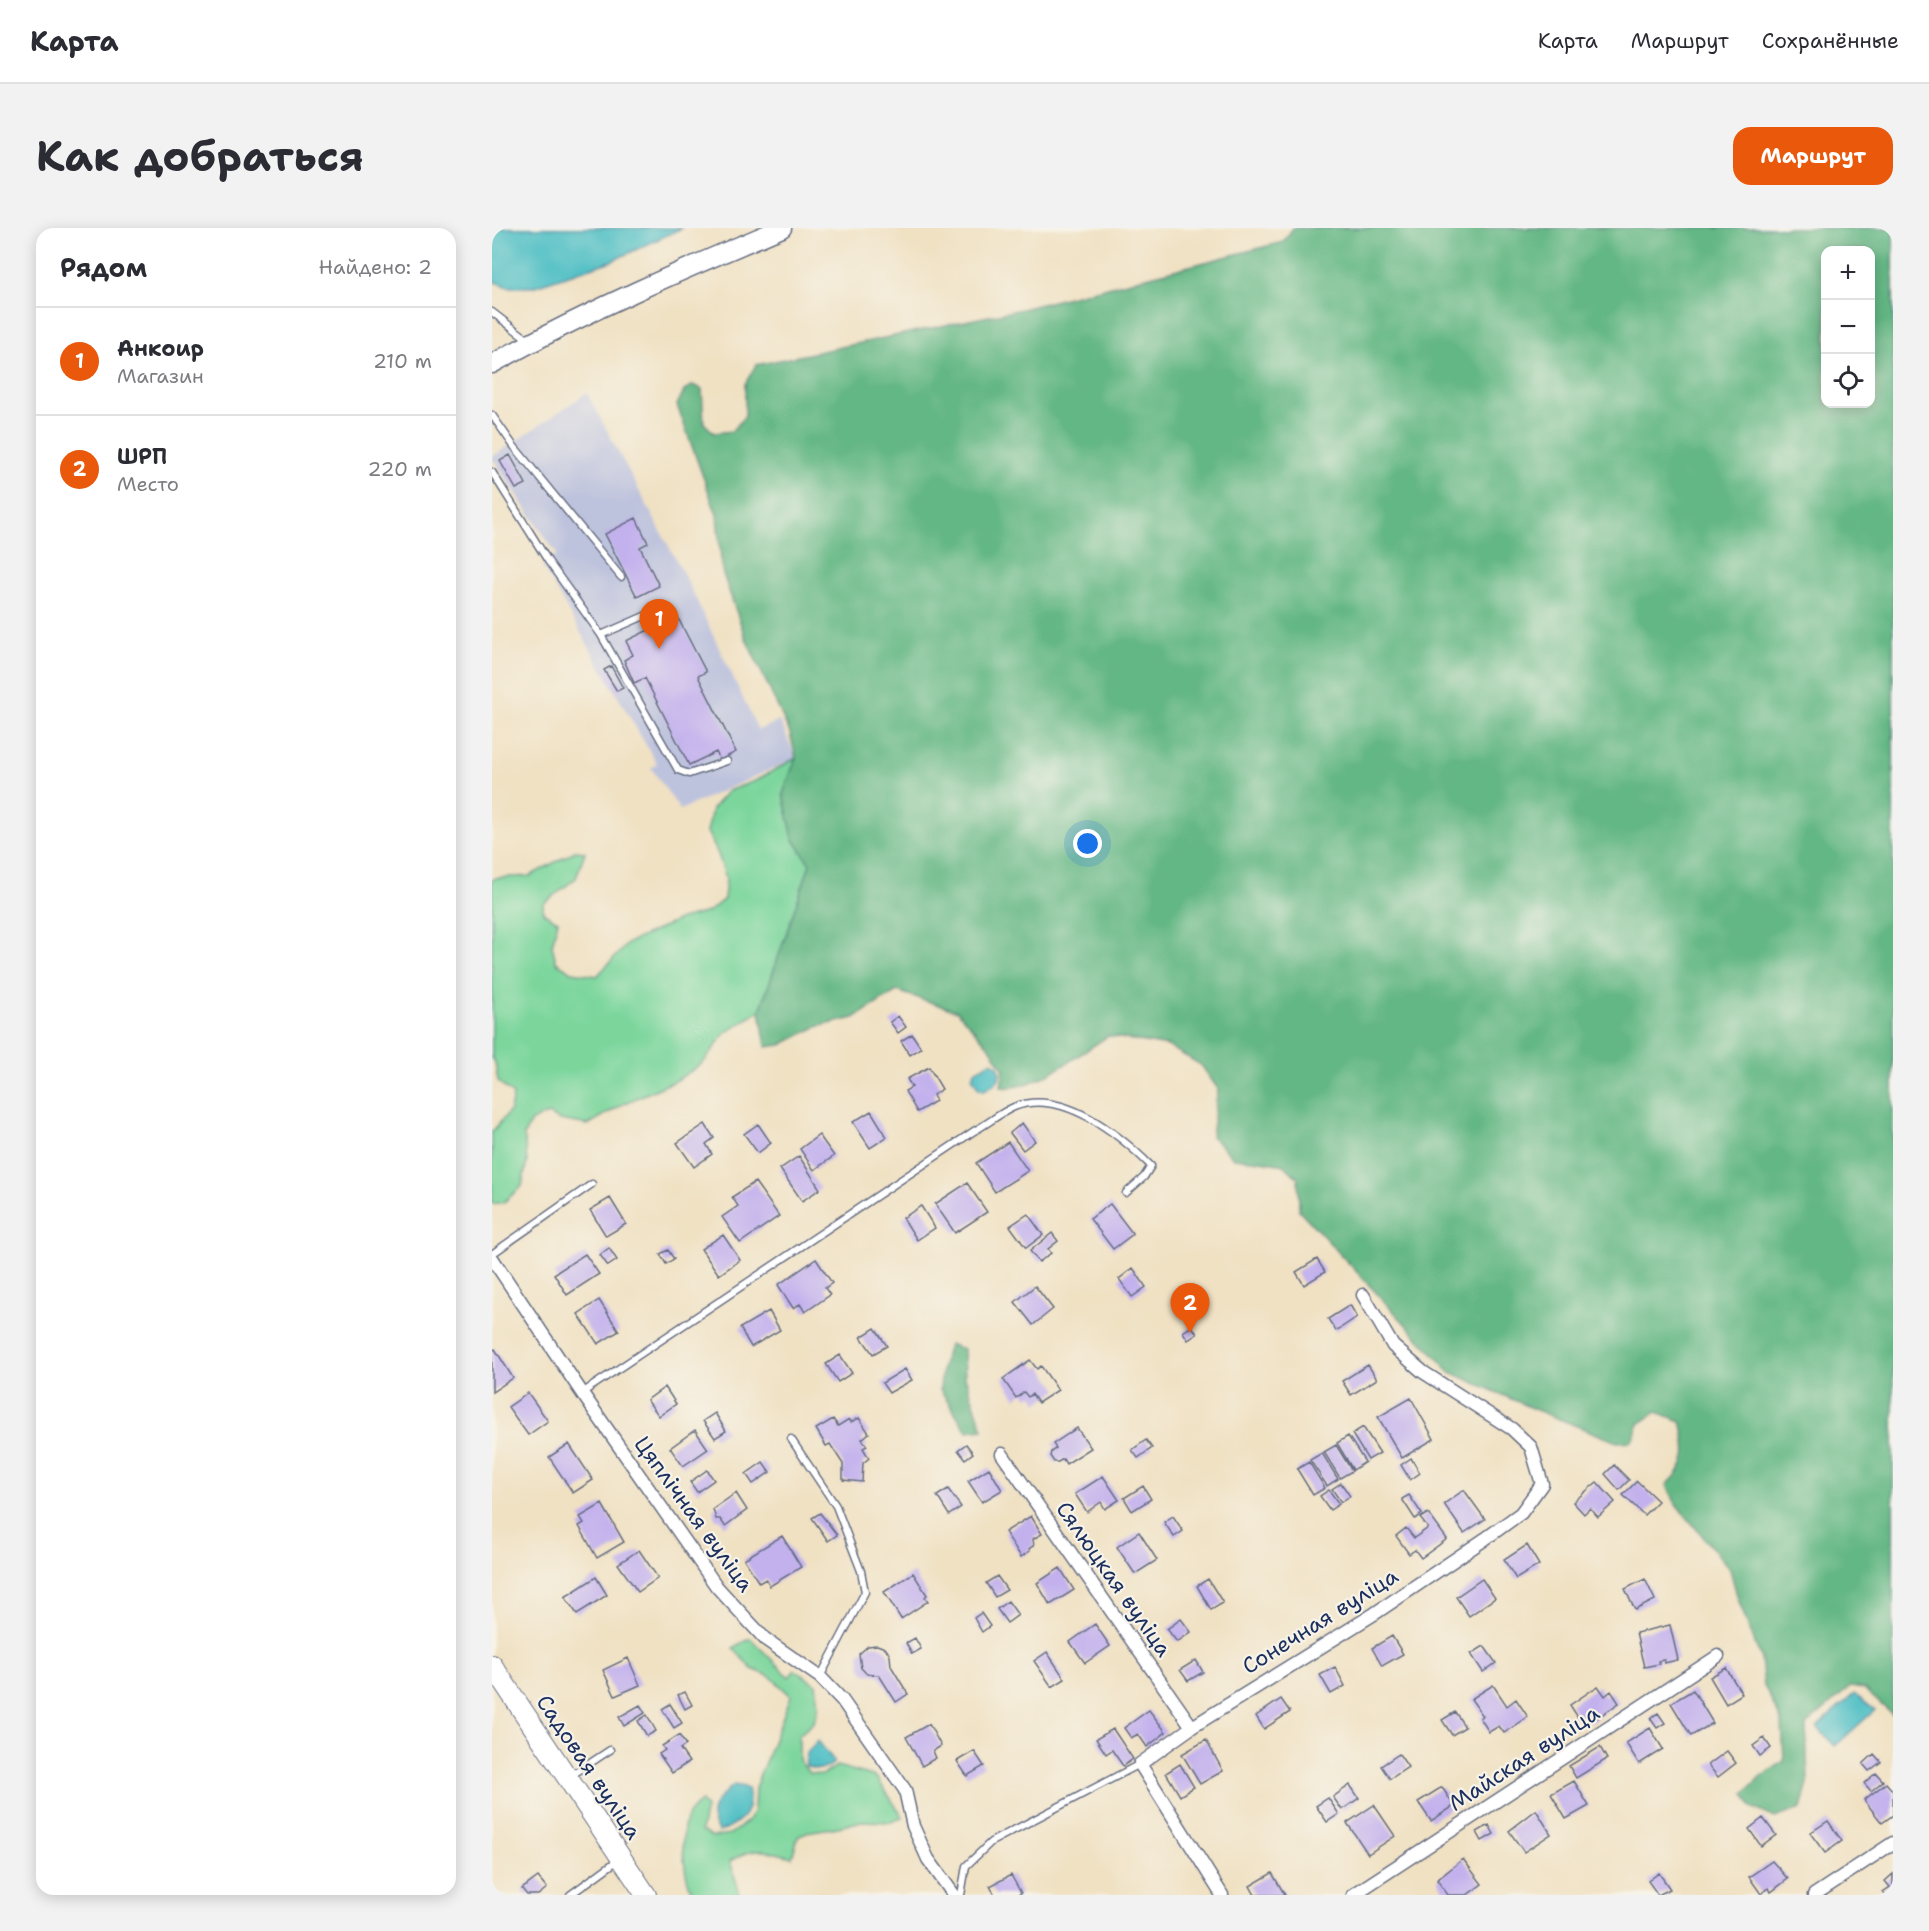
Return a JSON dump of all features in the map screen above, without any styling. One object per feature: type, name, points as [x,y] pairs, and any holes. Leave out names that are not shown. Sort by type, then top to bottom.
[{"type":"main road","name":"Садовая вуліца","points":[[492,1665],[646,1895]]},
{"type":"street","points":[[492,364],[531,342],[703,261],[782,228]]},
{"type":"street","name":"Цяплічная вуліца","points":[[492,1256],[582,1394],[717,1587],[765,1639],[820,1677],[842,1700],[905,1790],[913,1826],[928,1859],[954,1895]]},
{"type":"street","name":"Сонечная вуліца","points":[[1140,1764],[1192,1727],[1374,1614],[1521,1513],[1542,1484],[1531,1447],[1512,1429],[1423,1372],[1393,1346],[1363,1295]]},
{"type":"street","name":"Сялюцкая вуліца","points":[[1002,1454],[1192,1727]]},
{"type":"street","name":"Майская вуліца","points":[[1353,1895],[1718,1656]]},
{"type":"street","points":[[1140,1764],[1222,1895]]},
{"type":"street","points":[[1814,1895],[1893,1843]]},
{"type":"lane","points":[[492,312],[531,342]]},
{"type":"lane","points":[[492,416],[621,577]]},
{"type":"lane","points":[[492,472],[548,561],[601,634],[678,770],[689,774],[727,761]]},
{"type":"lane","points":[[601,634],[649,614]]},
{"type":"lane","points":[[582,1394],[974,1131],[1015,1107],[1047,1102],[1072,1108],[1130,1145],[1151,1166],[1144,1177],[1126,1193]]},
{"type":"lane","points":[[492,1256],[592,1184]]},
{"type":"lane","points":[[790,1439],[836,1506],[861,1571],[865,1592],[820,1677]]},
{"type":"lane","points":[[569,1778],[610,1750]]},
{"type":"lane","points":[[961,1895],[966,1866],[991,1842],[1140,1764]]},
{"type":"lane","points":[[570,1895],[621,1857]]},
{"type":"shaded area","points":[[587,393],[688,582],[758,730],[780,721],[796,758],[680,810],[651,768],[657,764],[542,566],[557,555],[492,457]]},
{"type":"green space","points":[[1293,228],[1893,228],[1893,1715],[1864,1689],[1850,1687],[1806,1725],[1808,1784],[1801,1809],[1775,1818],[1751,1807],[1744,1794],[1761,1777],[1784,1761],[1782,1723],[1764,1685],[1761,1659],[1738,1599],[1730,1569],[1676,1504],[1667,1485],[1680,1470],[1685,1456],[1686,1448],[1681,1421],[1657,1412],[1639,1424],[1632,1441],[1617,1442],[1450,1372],[1299,1210],[1298,1178],[1284,1165],[1234,1158],[1211,1136],[1218,1089],[1201,1065],[1168,1046],[1108,1036],[1041,1078],[1027,1084],[1001,1087],[1004,1070],[991,1049],[957,1011],[897,991],[854,1018],[816,1027],[781,1045],[766,1047],[760,1011],[810,864],[793,838],[783,794],[796,758],[790,733],[746,639],[722,571],[717,515],[677,405],[684,391],[693,385],[702,389],[704,423],[714,433],[732,431],[745,416],[745,384],[756,365],[1022,309],[1283,242]]},
{"type":"green space","points":[[796,758],[783,794],[793,838],[810,864],[760,1011],[725,1033],[703,1063],[677,1080],[623,1104],[588,1125],[560,1120],[548,1114],[531,1121],[524,1135],[527,1161],[522,1186],[504,1202],[492,1204],[492,1132],[510,1111],[513,1095],[498,1081],[495,1062],[492,1058],[492,880],[530,876],[575,851],[585,852],[576,878],[543,904],[543,913],[558,921],[552,945],[556,962],[572,972],[597,976],[628,943],[681,919],[708,912],[724,899],[726,878],[707,832],[712,809],[728,791],[755,781]]},
{"type":"green space","points":[[949,1344],[964,1349],[965,1377],[983,1429],[967,1431],[940,1389],[942,1369]]},
{"type":"green space","points":[[750,1638],[789,1677],[795,1670],[816,1684],[819,1706],[814,1722],[799,1735],[799,1760],[809,1773],[822,1775],[837,1766],[876,1777],[903,1817],[892,1822],[862,1821],[806,1832],[798,1837],[792,1857],[767,1851],[746,1853],[730,1861],[740,1895],[694,1895],[687,1878],[683,1844],[683,1833],[688,1815],[701,1801],[706,1808],[701,1831],[712,1837],[730,1834],[748,1821],[754,1810],[755,1788],[791,1696],[770,1676],[752,1669],[733,1648]]},
{"type":"water","points":[[492,228],[682,228],[612,261],[532,287],[508,287],[492,281]]},
{"type":"water","points":[[991,1062],[998,1066],[1000,1075],[998,1081],[989,1088],[979,1089],[972,1077],[976,1070]]},
{"type":"water","points":[[1854,1694],[1875,1710],[1835,1746],[1817,1727]]},
{"type":"water","points":[[818,1741],[835,1762],[828,1767],[814,1769],[806,1766],[806,1758],[808,1752]]},
{"type":"water","points":[[734,1785],[748,1788],[749,1805],[739,1821],[719,1832],[714,1825],[712,1812],[722,1795]]},
{"type":"building","points":[[510,455],[526,484],[516,489],[500,461]]},
{"type":"building","points":[[636,518],[648,543],[640,547],[659,586],[637,597],[605,534]]},
{"type":"building","points":[[677,616],[706,672],[698,676],[736,752],[720,760],[716,752],[689,765],[645,678],[634,683],[624,660],[633,655],[626,641]]},
{"type":"building","points":[[611,666],[623,688],[617,691],[604,670]]},
{"type":"building","points":[[898,1016],[906,1027],[898,1033],[890,1022]]},
{"type":"building","points":[[912,1034],[921,1048],[910,1055],[901,1041]]},
{"type":"building","points":[[929,1067],[942,1089],[933,1095],[936,1101],[917,1112],[905,1091],[912,1087],[907,1079]]},
{"type":"building","points":[[871,1111],[887,1137],[870,1148],[853,1122]]},
{"type":"building","points":[[1022,1123],[1035,1141],[1023,1150],[1010,1133]]},
{"type":"building","points":[[705,1124],[714,1138],[706,1144],[712,1154],[694,1167],[677,1143]]},
{"type":"building","points":[[758,1124],[771,1143],[758,1153],[744,1134]]},
{"type":"building","points":[[819,1135],[834,1156],[814,1170],[800,1149]]},
{"type":"building","points":[[1008,1142],[1028,1171],[995,1192],[976,1163]]},
{"type":"building","points":[[799,1156],[820,1189],[802,1201],[780,1169]]},
{"type":"building","points":[[755,1182],[779,1216],[740,1243],[722,1217],[738,1206],[732,1197]]},
{"type":"building","points":[[967,1183],[987,1212],[955,1233],[935,1204]]},
{"type":"building","points":[[610,1198],[626,1224],[606,1236],[590,1210]]},
{"type":"building","points":[[1110,1204],[1133,1234],[1113,1249],[1090,1219]]},
{"type":"building","points":[[921,1206],[935,1228],[917,1240],[903,1218]]},
{"type":"building","points":[[1028,1214],[1043,1235],[1026,1248],[1010,1226]]},
{"type":"building","points":[[1052,1233],[1058,1241],[1048,1249],[1051,1253],[1039,1262],[1030,1251]]},
{"type":"building","points":[[723,1235],[740,1260],[719,1275],[701,1249]]},
{"type":"building","points":[[609,1248],[617,1260],[608,1266],[600,1255]]},
{"type":"building","points":[[668,1250],[674,1259],[666,1264],[660,1254]]},
{"type":"building","points":[[585,1254],[599,1274],[567,1295],[554,1274]]},
{"type":"building","points":[[816,1259],[832,1283],[825,1288],[830,1295],[805,1312],[800,1304],[793,1308],[778,1285]]},
{"type":"building","points":[[1317,1259],[1325,1272],[1304,1285],[1296,1272]]},
{"type":"building","points":[[1133,1268],[1146,1287],[1132,1297],[1119,1279]]},
{"type":"building","points":[[1035,1286],[1053,1309],[1033,1325],[1015,1302]]},
{"type":"building","points":[[599,1300],[619,1331],[598,1344],[578,1314]]},
{"type":"building","points":[[1350,1305],[1357,1317],[1336,1331],[1328,1319]]},
{"type":"building","points":[[769,1311],[780,1330],[751,1347],[740,1328]]},
{"type":"building","points":[[1192,1326],[1197,1334],[1188,1340],[1183,1332]]},
{"type":"building","points":[[875,1328],[887,1346],[873,1354],[861,1337]]},
{"type":"building","points":[[495,1349],[513,1378],[492,1392],[492,1351]]},
{"type":"building","points":[[840,1355],[852,1373],[838,1382],[826,1364]]},
{"type":"building","points":[[1030,1360],[1037,1369],[1041,1366],[1058,1390],[1038,1403],[1032,1394],[1028,1397],[1024,1392],[1016,1398],[1003,1379]]},
{"type":"building","points":[[1368,1365],[1377,1379],[1351,1395],[1342,1381]]},
{"type":"building","points":[[905,1369],[912,1380],[889,1393],[882,1383]]},
{"type":"building","points":[[665,1387],[676,1404],[659,1416],[647,1400]]},
{"type":"building","points":[[528,1393],[548,1421],[528,1435],[508,1407]]},
{"type":"building","points":[[1411,1398],[1434,1439],[1402,1458],[1378,1417]]},
{"type":"building","points":[[715,1413],[726,1431],[715,1438],[703,1421]]},
{"type":"building","points":[[859,1418],[869,1433],[862,1439],[867,1446],[863,1448],[869,1458],[863,1463],[862,1482],[843,1480],[843,1464],[830,1444],[826,1446],[816,1429],[833,1419],[838,1426],[849,1419],[851,1422]]},
{"type":"building","points":[[1363,1427],[1380,1453],[1368,1460],[1352,1434]]},
{"type":"building","points":[[1077,1428],[1091,1448],[1066,1464],[1063,1459],[1054,1462],[1050,1456],[1056,1448],[1053,1444]]},
{"type":"building","points":[[695,1430],[708,1449],[683,1466],[670,1448]]},
{"type":"building","points":[[1348,1436],[1365,1462],[1353,1470],[1337,1443]]},
{"type":"building","points":[[1146,1440],[1152,1448],[1138,1458],[1132,1450]]},
{"type":"building","points":[[569,1444],[593,1480],[573,1493],[549,1457]]},
{"type":"building","points":[[966,1444],[973,1453],[965,1459],[958,1450]]},
{"type":"building","points":[[1336,1445],[1352,1471],[1340,1478],[1324,1452]]},
{"type":"building","points":[[1322,1453],[1338,1479],[1327,1486],[1310,1460]]},
{"type":"building","points":[[1411,1458],[1420,1473],[1410,1480],[1401,1465]]},
{"type":"building","points":[[763,1462],[770,1472],[753,1484],[746,1474]]},
{"type":"building","points":[[1309,1462],[1325,1488],[1313,1495],[1297,1469]]},
{"type":"building","points":[[1614,1465],[1629,1480],[1619,1490],[1605,1474]]},
{"type":"building","points":[[989,1468],[1002,1490],[982,1502],[968,1481]]},
{"type":"building","points":[[707,1470],[714,1480],[697,1492],[690,1482]]},
{"type":"building","points":[[1103,1476],[1119,1500],[1105,1509],[1101,1502],[1087,1512],[1075,1494]]},
{"type":"building","points":[[1637,1481],[1658,1501],[1644,1515],[1623,1495]]},
{"type":"building","points":[[1597,1482],[1615,1502],[1598,1517],[1590,1508],[1584,1514],[1573,1502]]},
{"type":"building","points":[[1341,1483],[1350,1496],[1341,1502],[1332,1489]]},
{"type":"building","points":[[1143,1486],[1151,1499],[1132,1511],[1124,1498]]},
{"type":"building","points":[[948,1489],[961,1507],[949,1515],[937,1496]]},
{"type":"building","points":[[1329,1490],[1339,1504],[1330,1510],[1320,1496]]},
{"type":"building","points":[[1464,1490],[1485,1519],[1464,1533],[1444,1504]]},
{"type":"building","points":[[736,1493],[747,1510],[725,1526],[720,1519],[716,1519],[713,1509]]},
{"type":"building","points":[[1409,1495],[1422,1514],[1415,1519],[1402,1499]]},
{"type":"building","points":[[602,1504],[624,1542],[597,1558],[579,1526],[584,1523],[580,1517]]},
{"type":"building","points":[[820,1513],[837,1535],[828,1541],[812,1518]]},
{"type":"building","points":[[1428,1513],[1447,1539],[1421,1558],[1415,1550],[1409,1554],[1396,1536],[1406,1528],[1414,1538],[1428,1528],[1420,1518]]},
{"type":"building","points":[[1031,1516],[1042,1534],[1033,1539],[1034,1545],[1029,1549],[1030,1551],[1021,1557],[1005,1532]]},
{"type":"building","points":[[1173,1516],[1183,1531],[1174,1537],[1164,1522]]},
{"type":"building","points":[[1139,1532],[1157,1560],[1135,1574],[1117,1547]]},
{"type":"building","points":[[782,1536],[801,1567],[770,1586],[766,1579],[759,1583],[744,1559]]},
{"type":"building","points":[[1527,1545],[1539,1565],[1516,1579],[1504,1560]]},
{"type":"building","points":[[639,1550],[658,1578],[638,1592],[618,1564]]},
{"type":"building","points":[[1060,1568],[1074,1590],[1050,1605],[1037,1583]]},
{"type":"building","points":[[913,1573],[927,1595],[925,1597],[928,1601],[901,1619],[884,1592]]},
{"type":"building","points":[[997,1576],[1007,1590],[995,1597],[986,1583]]},
{"type":"building","points":[[596,1577],[607,1595],[577,1614],[565,1597]]},
{"type":"building","points":[[1208,1579],[1223,1603],[1211,1610],[1197,1586]]},
{"type":"building","points":[[1482,1579],[1495,1598],[1469,1616],[1456,1597]]},
{"type":"building","points":[[1645,1579],[1655,1600],[1635,1610],[1625,1589]]},
{"type":"building","points":[[1008,1601],[1018,1615],[1007,1623],[997,1609]]},
{"type":"building","points":[[981,1613],[990,1626],[982,1632],[974,1618]]},
{"type":"building","points":[[1181,1619],[1191,1632],[1177,1642],[1167,1629]]},
{"type":"building","points":[[1095,1624],[1110,1646],[1085,1663],[1070,1642]]},
{"type":"building","points":[[1670,1625],[1678,1660],[1664,1663],[1664,1660],[1658,1661],[1659,1664],[1644,1667],[1636,1633]]},
{"type":"building","points":[[1392,1636],[1403,1654],[1382,1666],[1372,1648]]},
{"type":"building","points":[[915,1638],[921,1649],[912,1654],[906,1643]]},
{"type":"building","points":[[877,1645],[888,1652],[891,1666],[908,1694],[896,1702],[879,1675],[867,1674],[861,1668],[859,1654],[868,1646]]},
{"type":"building","points":[[1484,1646],[1496,1663],[1483,1672],[1471,1654]]},
{"type":"building","points":[[1047,1652],[1065,1679],[1052,1687],[1034,1661]]},
{"type":"building","points":[[628,1658],[640,1685],[615,1696],[603,1670]]},
{"type":"building","points":[[1196,1660],[1203,1672],[1188,1681],[1180,1670]]},
{"type":"building","points":[[1335,1667],[1345,1686],[1331,1694],[1320,1675]]},
{"type":"building","points":[[1726,1668],[1742,1694],[1726,1704],[1710,1677]]},
{"type":"building","points":[[1493,1685],[1507,1706],[1516,1699],[1528,1717],[1504,1733],[1499,1726],[1489,1732],[1480,1718],[1483,1716],[1471,1699]]},
{"type":"building","points":[[1598,1686],[1605,1696],[1611,1691],[1619,1703],[1591,1722],[1586,1715],[1579,1719],[1570,1705]]},
{"type":"building","points":[[1693,1690],[1713,1723],[1691,1736],[1671,1703]]},
{"type":"building","points":[[685,1692],[692,1705],[685,1709],[678,1695]]},
{"type":"building","points":[[1281,1699],[1290,1712],[1264,1729],[1256,1716]]},
{"type":"building","points":[[670,1704],[682,1723],[674,1728],[662,1709]]},
{"type":"building","points":[[640,1705],[645,1713],[624,1726],[619,1717]]},
{"type":"building","points":[[1149,1710],[1166,1732],[1147,1747],[1138,1734],[1131,1738],[1124,1728]]},
{"type":"building","points":[[1455,1712],[1465,1727],[1452,1735],[1442,1720]]},
{"type":"building","points":[[1658,1713],[1665,1723],[1657,1728],[1650,1718]]},
{"type":"building","points":[[647,1715],[656,1731],[647,1736],[638,1721]]},
{"type":"building","points":[[929,1724],[941,1746],[933,1751],[936,1758],[922,1766],[906,1737]]},
{"type":"building","points":[[1650,1728],[1663,1749],[1639,1764],[1626,1743]]},
{"type":"building","points":[[1113,1729],[1133,1759],[1123,1766],[1112,1750],[1106,1754],[1096,1739]]},
{"type":"building","points":[[679,1735],[686,1745],[680,1749],[689,1762],[672,1773],[659,1754],[665,1750],[662,1746]]},
{"type":"building","points":[[1764,1738],[1771,1748],[1760,1756],[1753,1746]]},
{"type":"building","points":[[1206,1740],[1223,1771],[1200,1784],[1182,1754]]},
{"type":"building","points":[[1600,1747],[1607,1759],[1576,1778],[1569,1766]]},
{"type":"building","points":[[974,1751],[984,1766],[967,1776],[957,1761]]},
{"type":"building","points":[[1727,1751],[1736,1763],[1718,1777],[1708,1765]]},
{"type":"building","points":[[1399,1754],[1408,1767],[1390,1779],[1381,1766]]},
{"type":"building","points":[[1874,1754],[1881,1762],[1869,1771],[1863,1764]]},
{"type":"building","points":[[1180,1764],[1194,1787],[1180,1796],[1166,1773]]},
{"type":"building","points":[[1876,1773],[1883,1781],[1871,1791],[1864,1783]]},
{"type":"building","points":[[1574,1781],[1589,1806],[1566,1819],[1551,1794]]},
{"type":"building","points":[[1886,1783],[1893,1791],[1893,1815],[1882,1823],[1864,1800]]},
{"type":"building","points":[[1350,1785],[1359,1798],[1342,1810],[1333,1797]]},
{"type":"building","points":[[1442,1787],[1454,1806],[1431,1821],[1418,1802]]},
{"type":"building","points":[[1328,1798],[1339,1814],[1327,1822],[1316,1806]]},
{"type":"building","points":[[1374,1805],[1395,1836],[1368,1854],[1347,1823]]},
{"type":"building","points":[[1536,1810],[1551,1834],[1524,1852],[1509,1831]]},
{"type":"building","points":[[1763,1818],[1776,1835],[1761,1846],[1749,1829]]},
{"type":"building","points":[[1828,1821],[1842,1841],[1825,1853],[1810,1833]]},
{"type":"building","points":[[1489,1825],[1494,1834],[1482,1841],[1477,1832]]},
{"type":"building","points":[[1463,1859],[1482,1884],[1467,1895],[1448,1895],[1437,1880]]},
{"type":"building","points":[[1772,1861],[1788,1879],[1771,1892],[1769,1888],[1761,1894],[1749,1877]]},
{"type":"building","points":[[1272,1873],[1285,1895],[1255,1895],[1250,1886]]},
{"type":"building","points":[[1659,1873],[1670,1889],[1658,1895],[1648,1881]]},
{"type":"building","points":[[1893,1874],[1893,1895],[1885,1895],[1883,1892],[1890,1887],[1885,1881]]},
{"type":"building","points":[[1011,1875],[1021,1893],[995,1895],[990,1886]]},
{"type":"building","points":[[538,1877],[547,1888],[538,1895],[527,1895],[522,1889]]},
{"type":"place","name":"Анкоир","points":[[659,649]]},
{"type":"place","name":"ШРП","points":[[1190,1333]]}]
